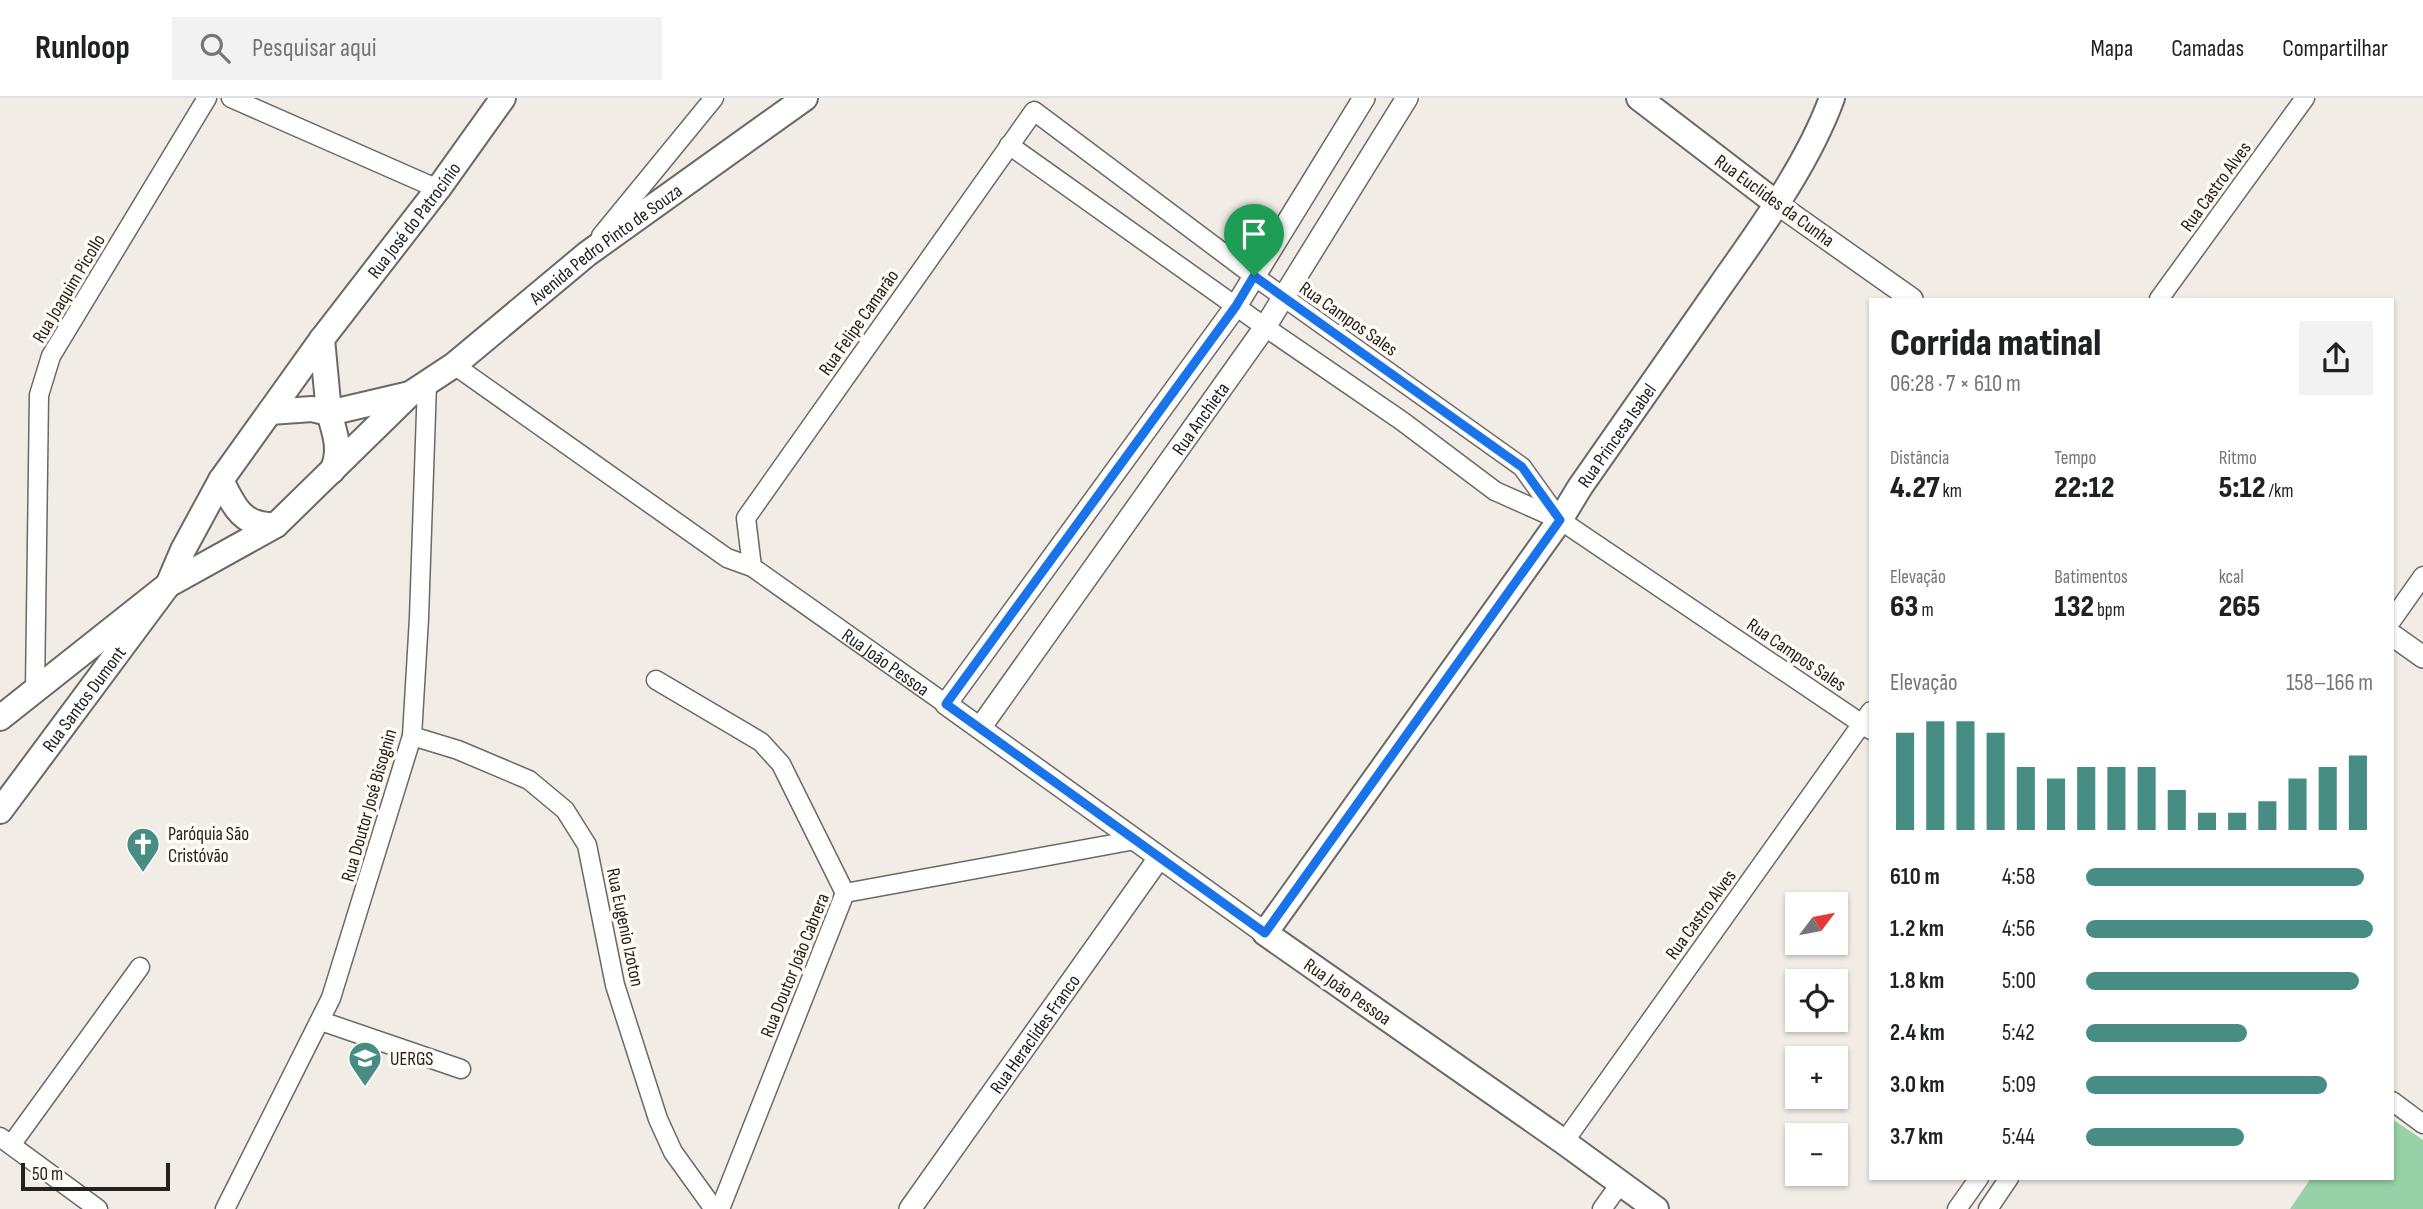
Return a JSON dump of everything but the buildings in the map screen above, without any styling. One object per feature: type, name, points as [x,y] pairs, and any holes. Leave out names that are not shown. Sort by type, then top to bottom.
[{"type":"main road","name":"Rua José do Patrocínio","points":[[270,412],[503,98]]},
{"type":"main road","name":"Avenida Pedro Pinto de Souza","points":[[332,471],[419,388],[454,365],[587,254],[805,98]]},
{"type":"main road","name":"Rua Euclides da Cunha","points":[[1639,98],[1776,202]]},
{"type":"main road","name":"Rua Princesa Isabel","points":[[1265,933],[1560,520],[1580,487],[1748,247],[1804,160],[1824,122],[1832,98]]},
{"type":"main road","points":[[322,339],[328,413],[337,440],[337,461],[332,471]]},
{"type":"main road","name":"Avenida Pedro Pinto de Souza","points":[[328,413],[419,388]]},
{"type":"main road","points":[[270,412],[312,409],[328,413]]},
{"type":"main road","name":"Rua Santos Dumont","points":[[0,811],[168,585],[183,550],[221,480],[270,412]]},
{"type":"main road","name":"Rua Santos Dumont","points":[[168,585],[276,525],[332,471]]},
{"type":"main road","points":[[221,480],[232,503],[246,519],[262,526],[276,525]]},
{"type":"main road","points":[[0,718],[168,585]]},
{"type":"main road","name":"Rua João Pessoa","points":[[1265,933],[1564,1142],[1645,1206]]},
{"type":"street","name":"Rua Joaquim Picollo","points":[[35,690],[39,395],[51,356],[207,98]]},
{"type":"street","points":[[230,98],[438,189]]},
{"type":"street","points":[[587,254],[714,98]]},
{"type":"street","name":"Rua Anchieta","points":[[946,704],[1236,306],[1364,98]]},
{"type":"street","name":"Rua Anchieta","points":[[979,728],[1265,327],[1407,98]]},
{"type":"street","name":"Rua Castro Alves","points":[[2160,298],[2305,98]]},
{"type":"street","name":"Rua Campos Sales","points":[[1034,111],[1283,298],[1522,467],[1560,520]]},
{"type":"street","name":"Rua Felipe Camarão","points":[[752,566],[746,518],[1034,111]]},
{"type":"street","name":"Rua Campos Sales","points":[[1009,145],[1402,421],[1495,491],[1560,520],[1868,722]]},
{"type":"street","name":"Rua Euclides da Cunha","points":[[1776,202],[1911,298]]},
{"type":"street","name":"Rua João Pessoa","points":[[454,365],[727,558],[752,566],[1265,933]]},
{"type":"street","name":"Rua Doutor José Bisognin","points":[[225,1209],[331,998],[412,736],[419,618],[419,388]]},
{"type":"street","points":[[1402,421],[1420,394]]},
{"type":"street","points":[[1093,501],[1126,523]]},
{"type":"street","points":[[2394,617],[2423,576]]},
{"type":"street","points":[[2394,636],[2423,657]]},
{"type":"street","points":[[656,680],[761,742],[781,764],[845,893]]},
{"type":"street","name":"Rua Castro Alves","points":[[1564,1142],[1868,722]]},
{"type":"street","name":"Rua Eugenio Izoton","points":[[412,736],[458,750],[529,780],[565,810],[587,845],[615,985],[658,1119],[673,1152],[714,1209]]},
{"type":"street","name":"Rua Doutor João Cabrera","points":[[720,1209],[845,893],[1135,840]]},
{"type":"street","name":"Rua Heraclides Franco","points":[[910,1209],[1159,858]]},
{"type":"street","points":[[98,1209],[6,1141],[140,967]]},
{"type":"street","points":[[321,1021],[461,1069]]},
{"type":"street","points":[[2394,1102],[2423,1124]]},
{"type":"street","points":[[1957,1209],[1978,1180]]},
{"type":"street","points":[[1988,1209],[2008,1180]]},
{"type":"street","points":[[1602,1209],[1620,1184]]},
{"type":"green space","points":[[2394,1120],[2423,1140],[2423,1209],[2290,1209],[2310,1180],[2394,1180]]},
{"type":"place","name":"Paróquia São Cristóvão","points":[[143,874]]},
{"type":"place","name":"UERGS","points":[[365,1088]]},
{"type":"route","points":[[1254,276],[1522,467],[1560,520],[1265,933],[946,704],[1236,306],[1254,276]]}]
